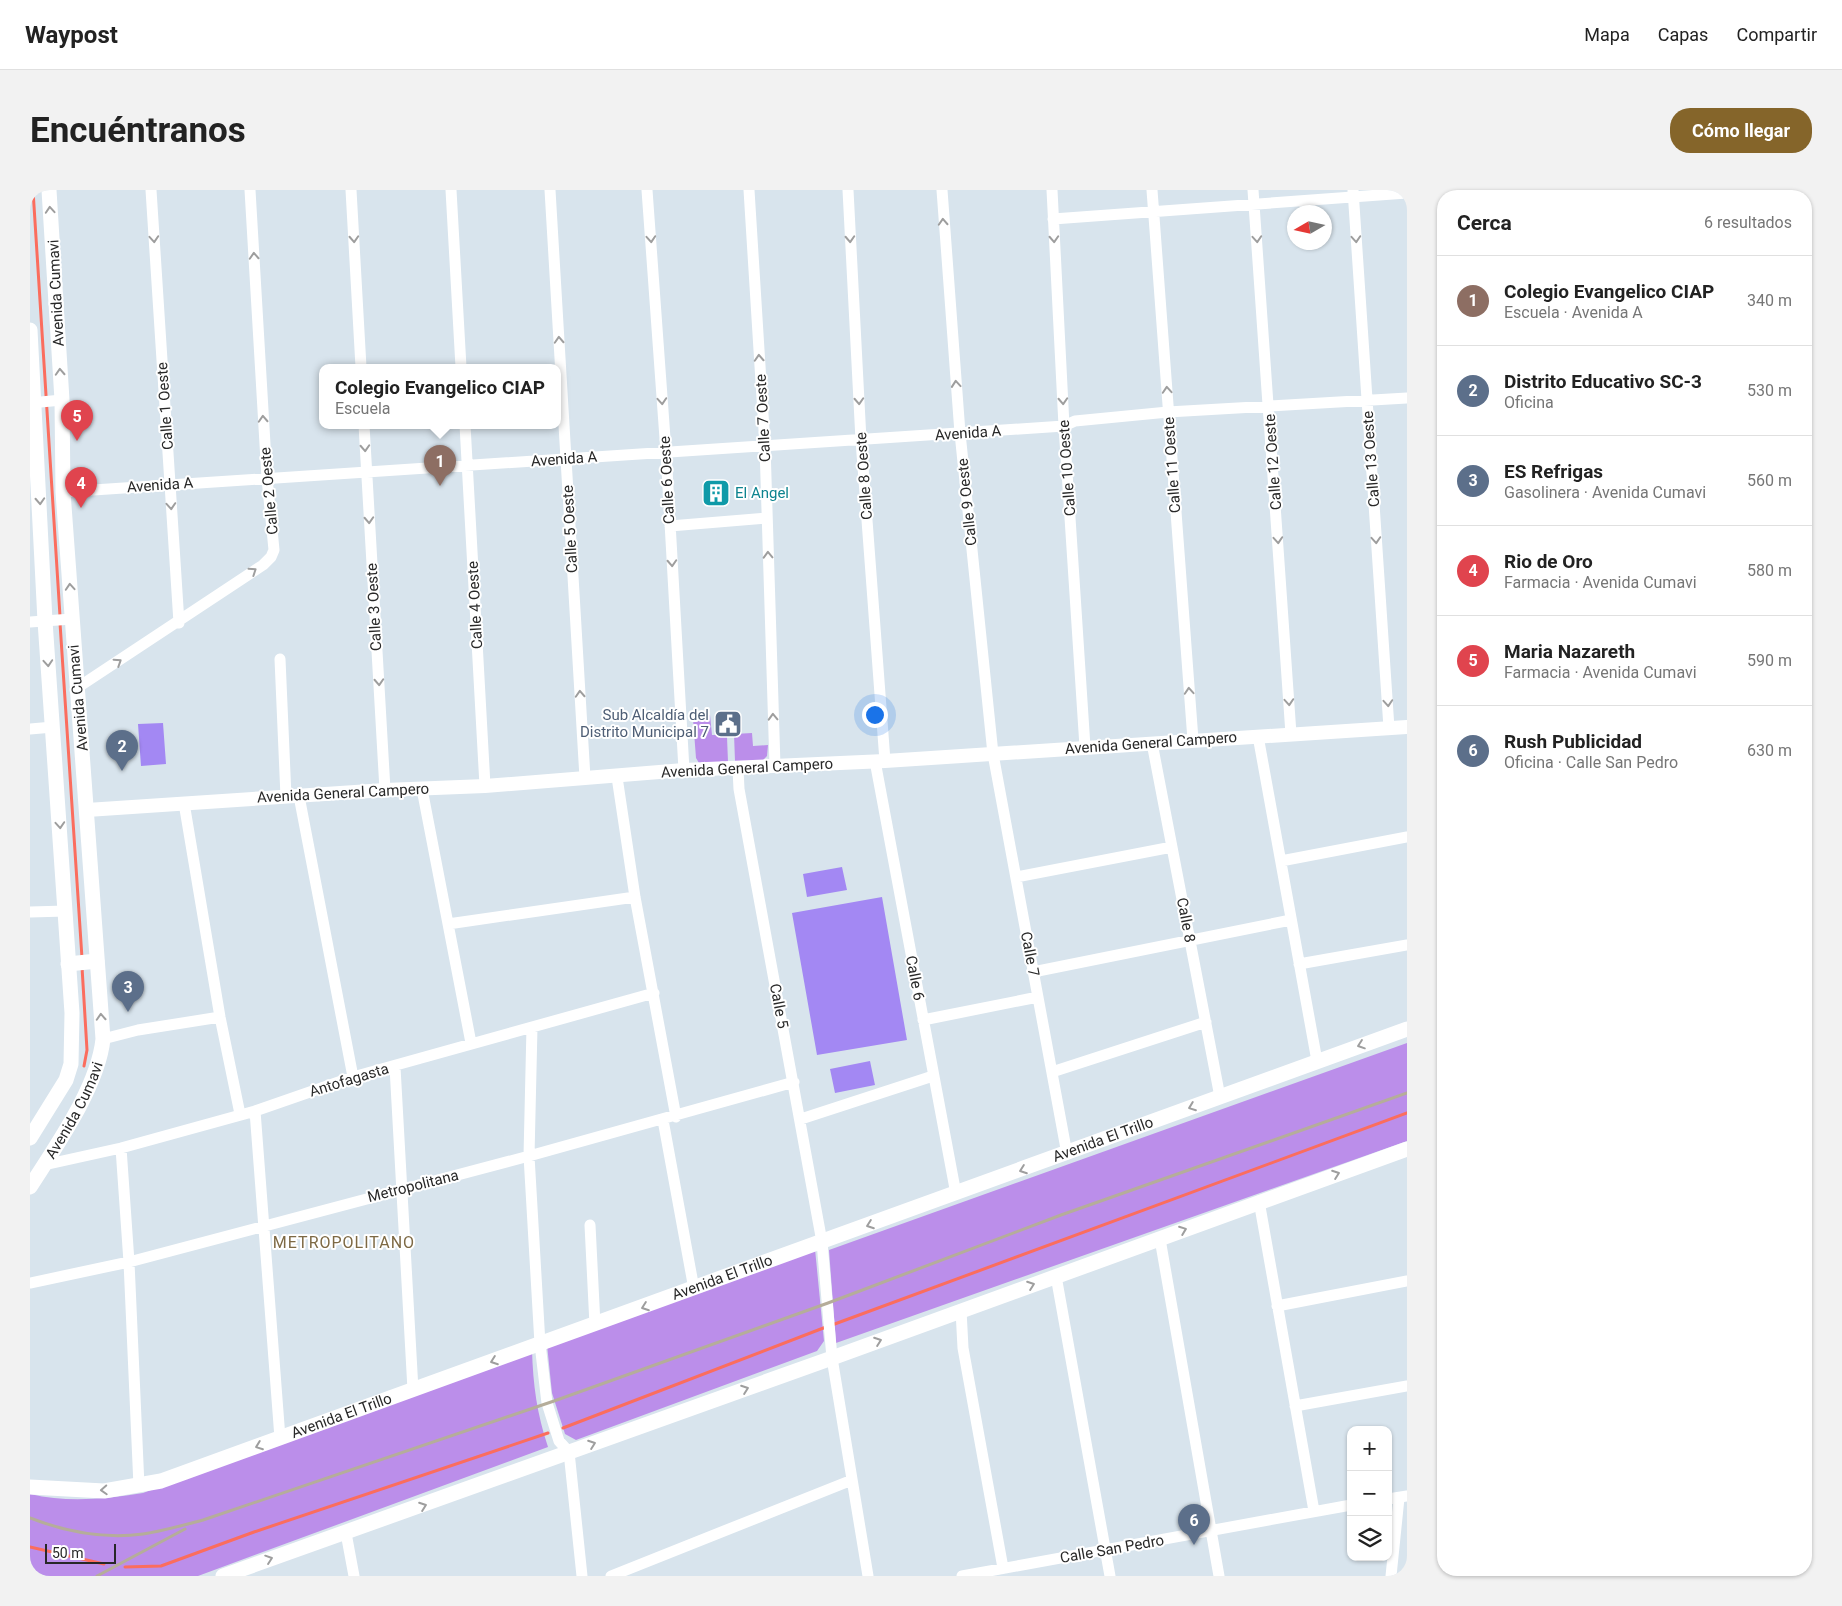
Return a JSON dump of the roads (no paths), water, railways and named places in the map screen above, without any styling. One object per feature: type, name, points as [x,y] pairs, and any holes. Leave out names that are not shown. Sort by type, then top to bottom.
[{"type":"main road","name":"Avenida Cumavi","points":[[30,1138],[36,1119],[66,1080],[71,1064],[71,964],[53,727],[64,492],[49,190]]},
{"type":"main road","name":"Avenida Cumavi","points":[[30,330],[59,620],[77,688],[87,810],[93,962],[103,1039],[101,1060],[88,1087],[30,1187]]},
{"type":"main road","points":[[71,964],[93,962]]},
{"type":"main road","name":"Avenida El Trillo","points":[[30,1487],[104,1491],[161,1481],[1067,1154],[1220,1096],[1407,1029]]},
{"type":"main road","points":[[66,1080],[88,1087]]},
{"type":"main road","points":[[223,1576],[246,1571],[832,1355],[1407,1149]]},
{"type":"street","name":"Calle 1 Oeste","points":[[151,190],[179,623]]},
{"type":"street","name":"Calle 2 Oeste","points":[[77,688],[179,623],[271,557],[274,550],[267,478],[250,190]]},
{"type":"street","points":[[351,190],[361,364]]},
{"type":"street","points":[[451,190],[461,364]]},
{"type":"street","name":"Calle 5 Oeste","points":[[550,190],[560,364]]},
{"type":"street","name":"Calle 6 Oeste","points":[[647,190],[666,452],[684,770]]},
{"type":"street","name":"Calle 7 Oeste","points":[[749,190],[765,446],[775,766]]},
{"type":"street","name":"Calle 8 Oeste","points":[[848,190],[880,761]]},
{"type":"street","name":"Calle 9 Oeste","points":[[942,190],[960,433],[993,754]]},
{"type":"street","name":"Calle 10 Oeste","points":[[1052,190],[1064,426],[1085,747]]},
{"type":"street","name":"Calle 11 Oeste","points":[[1152,190],[1193,740]]},
{"type":"street","name":"Calle 12 Oeste","points":[[1253,190],[1291,734]]},
{"type":"street","points":[[1053,219],[1254,204],[1354,193],[1407,193]]},
{"type":"street","name":"Calle 13 Oeste","points":[[1354,193],[1389,728]]},
{"type":"street","name":"Calle 5 Oeste","points":[[561,375],[585,778]]},
{"type":"street","name":"Avenida A","points":[[64,492],[1064,426],[1075,421],[1168,412],[1407,398]]},
{"type":"street","points":[[36,403],[59,401]]},
{"type":"street","name":"Calle 3 Oeste","points":[[364,429],[385,790]]},
{"type":"street","name":"Calle 4 Oeste","points":[[465,429],[485,786]]},
{"type":"street","points":[[670,526],[767,518]]},
{"type":"street","points":[[30,622],[59,620]]},
{"type":"street","points":[[280,659],[292,796],[353,1077]]},
{"type":"street","points":[[30,729],[53,727]]},
{"type":"street","name":"Avenida General Campero","points":[[87,810],[385,790],[485,786],[617,777],[684,770],[880,761],[1407,727]]},
{"type":"street","points":[[1258,736],[1317,1061]]},
{"type":"street","name":"Calle 8","points":[[1152,743],[1220,1096]]},
{"type":"street","name":"Calle 7","points":[[993,754],[1067,1154]]},
{"type":"street","name":"Calle 6","points":[[880,761],[923,1020],[956,1194]]},
{"type":"street","name":"Calle 5","points":[[738,769],[739,789],[801,1118],[822,1242],[832,1355],[868,1576]]},
{"type":"street","points":[[617,777],[636,897],[676,1116]]},
{"type":"street","points":[[422,789],[471,1044]]},
{"type":"street","points":[[184,803],[220,1017],[240,1114]]},
{"type":"street","points":[[1281,861],[1407,837]]},
{"type":"street","points":[[1016,877],[1172,847]]},
{"type":"street","points":[[448,924],[636,897]]},
{"type":"street","points":[[30,912],[66,911]]},
{"type":"street","points":[[1033,972],[1291,920]]},
{"type":"street","points":[[1299,964],[1407,946]]},
{"type":"street","name":"Antofagasta","points":[[44,1165],[121,1148],[255,1111],[353,1077],[396,1067],[654,992]]},
{"type":"street","points":[[923,1020],[1038,997]]},
{"type":"street","points":[[103,1039],[138,1030],[220,1017]]},
{"type":"street","points":[[1052,1072],[1206,1022]]},
{"type":"street","points":[[532,1028],[529,1156],[540,1344],[547,1403],[559,1441],[569,1452],[582,1576]]},
{"type":"street","points":[[396,1067],[413,1390]]},
{"type":"street","points":[[801,1118],[933,1076]]},
{"type":"street","name":"Metropolitana","points":[[30,1283],[129,1262],[663,1120],[794,1082]]},
{"type":"street","points":[[255,1111],[280,1438]]},
{"type":"street","points":[[663,1120],[694,1289]]},
{"type":"street","points":[[121,1148],[129,1262],[139,1486]]},
{"type":"street","points":[[1259,1201],[1314,1511]]},
{"type":"street","points":[[590,1225],[595,1325]]},
{"type":"street","points":[[1160,1238],[1219,1576]]},
{"type":"street","points":[[1056,1276],[1110,1576]]},
{"type":"street","points":[[1277,1306],[1407,1281]]},
{"type":"street","points":[[961,1310],[963,1348],[1003,1568]]},
{"type":"street","points":[[1295,1406],[1407,1386]]},
{"type":"street","points":[[611,1576],[852,1480]]},
{"type":"street","points":[[1391,1576],[1398,1498]]},
{"type":"street","name":"Calle San Pedro","points":[[962,1576],[1347,1506]]},
{"type":"street","points":[[346,1533],[354,1576]]},
{"type":"waterway","points":[[33,190],[60,616]]},
{"type":"waterway","points":[[60,623],[82,958]]},
{"type":"waterway","points":[[82,967],[87,1050],[84,1066]]},
{"type":"waterway","points":[[832,1325],[1407,1113]]},
{"type":"waterway","points":[[563,1428],[826,1327]]},
{"type":"waterway","points":[[125,1567],[161,1566],[254,1532],[548,1433]]},
{"type":"waterway","points":[[30,1547],[104,1564]]},
{"type":"railway","points":[[30,1518],[72,1531],[114,1536],[151,1533],[203,1520],[554,1401],[828,1303],[1061,1215],[1407,1093]]},
{"type":"railway","points":[[97,1576],[185,1529]]},
{"type":"place","name":"Maria Nazareth","points":[[77,441]]},
{"type":"place","name":"Colegio Evangelico CIAP","points":[[440,486]]},
{"type":"place","name":"El Angel","points":[[716,493]]},
{"type":"place","name":"Rio de Oro","points":[[81,508]]},
{"type":"place","name":"Sub Alcaldía del Distrito Municipal 7","points":[[728,724]]},
{"type":"place","name":"Distrito Educativo SC-3","points":[[122,771]]},
{"type":"place","name":"ES Refrigas","points":[[128,1012]]},
{"type":"place","name":"Rush Publicidad","points":[[1194,1545]]},
{"type":"district","name":"METROPOLITANO","points":[[344,1242]]}]
